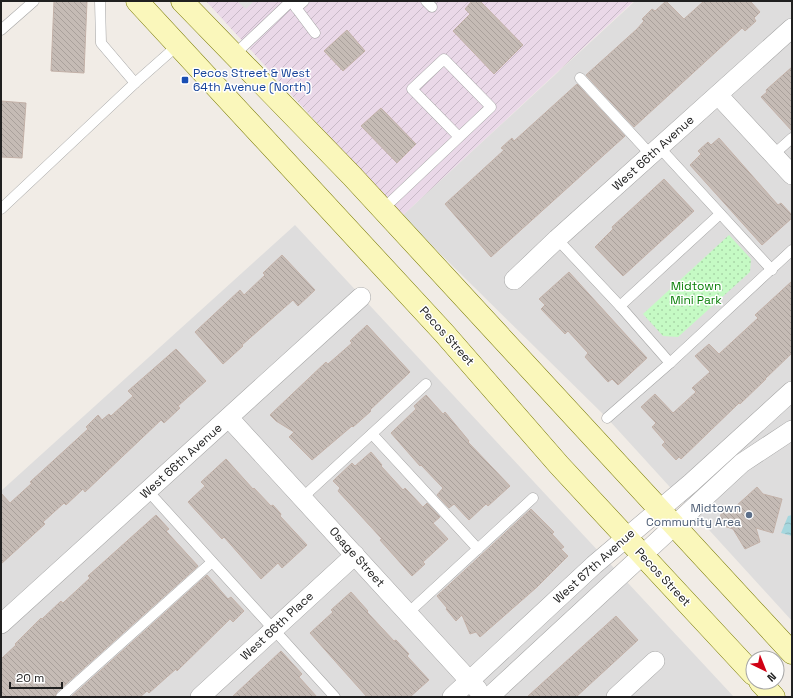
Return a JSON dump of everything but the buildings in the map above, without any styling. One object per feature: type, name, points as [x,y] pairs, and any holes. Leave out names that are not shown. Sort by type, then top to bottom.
[{"type":"main road","name":"Pecos Street","points":[[137,1],[444,333],[559,465],[745,665]]},
{"type":"main road","points":[[182,1],[383,209],[792,653]]},
{"type":"street","name":"West 66th Avenue","points":[[514,280],[557,239],[792,28]]},
{"type":"street","points":[[718,95],[792,175]]},
{"type":"street","name":"West 66th Avenue","points":[[1,624],[361,297]]},
{"type":"street","name":"West 67th Avenue","points":[[452,697],[594,565],[691,483],[792,391]]},
{"type":"street","name":"Osage Street","points":[[229,418],[485,697]]},
{"type":"street","name":"West 67th Avenue","points":[[489,697],[742,463],[792,430]]},
{"type":"street","name":"West 66th Place","points":[[200,697],[355,555]]},
{"type":"street","points":[[616,697],[655,661]]},
{"type":"lane","points":[[1,30],[34,1]]},
{"type":"lane","points":[[100,1],[101,43],[134,83]]},
{"type":"lane","points":[[234,55],[296,3],[315,33]]},
{"type":"lane","points":[[1,209],[134,83],[178,44]]},
{"type":"lane","points":[[383,209],[459,137],[491,106],[444,59],[412,89],[459,137]]},
{"type":"lane","points":[[580,78],[720,214],[772,270]]},
{"type":"lane","points":[[773,155],[792,138]]},
{"type":"lane","points":[[620,306],[720,214]]},
{"type":"lane","points":[[557,239],[620,306],[670,363]]},
{"type":"lane","points":[[607,418],[670,363],[792,250]]},
{"type":"lane","points":[[302,498],[426,384]]},
{"type":"lane","points":[[372,434],[478,549]]},
{"type":"lane","points":[[148,491],[335,697]]},
{"type":"lane","points":[[408,613],[533,498]]},
{"type":"lane","points":[[61,697],[212,562]]},
{"type":"shaded area","points":[[206,1],[634,1],[402,216]]},
{"type":"shaded area","points":[[237,1],[254,1],[246,9]]},
{"type":"shaded area","points":[[635,1],[792,1],[792,621],[607,418],[402,216]]},
{"type":"shaded area","points":[[295,225],[734,697],[1,697],[1,491]]},
{"type":"green space","name":"Midtown Mini Park","points":[[729,235],[751,259],[750,272],[678,337],[663,336],[643,314]]},
{"type":"water","points":[[792,515],[792,536],[781,533],[788,516]]},
{"type":"place","name":"Pecos Street & West 64th Avenue (North)","points":[[185,80]]},
{"type":"place","name":"Midtown Community Area","points":[[749,515]]}]
